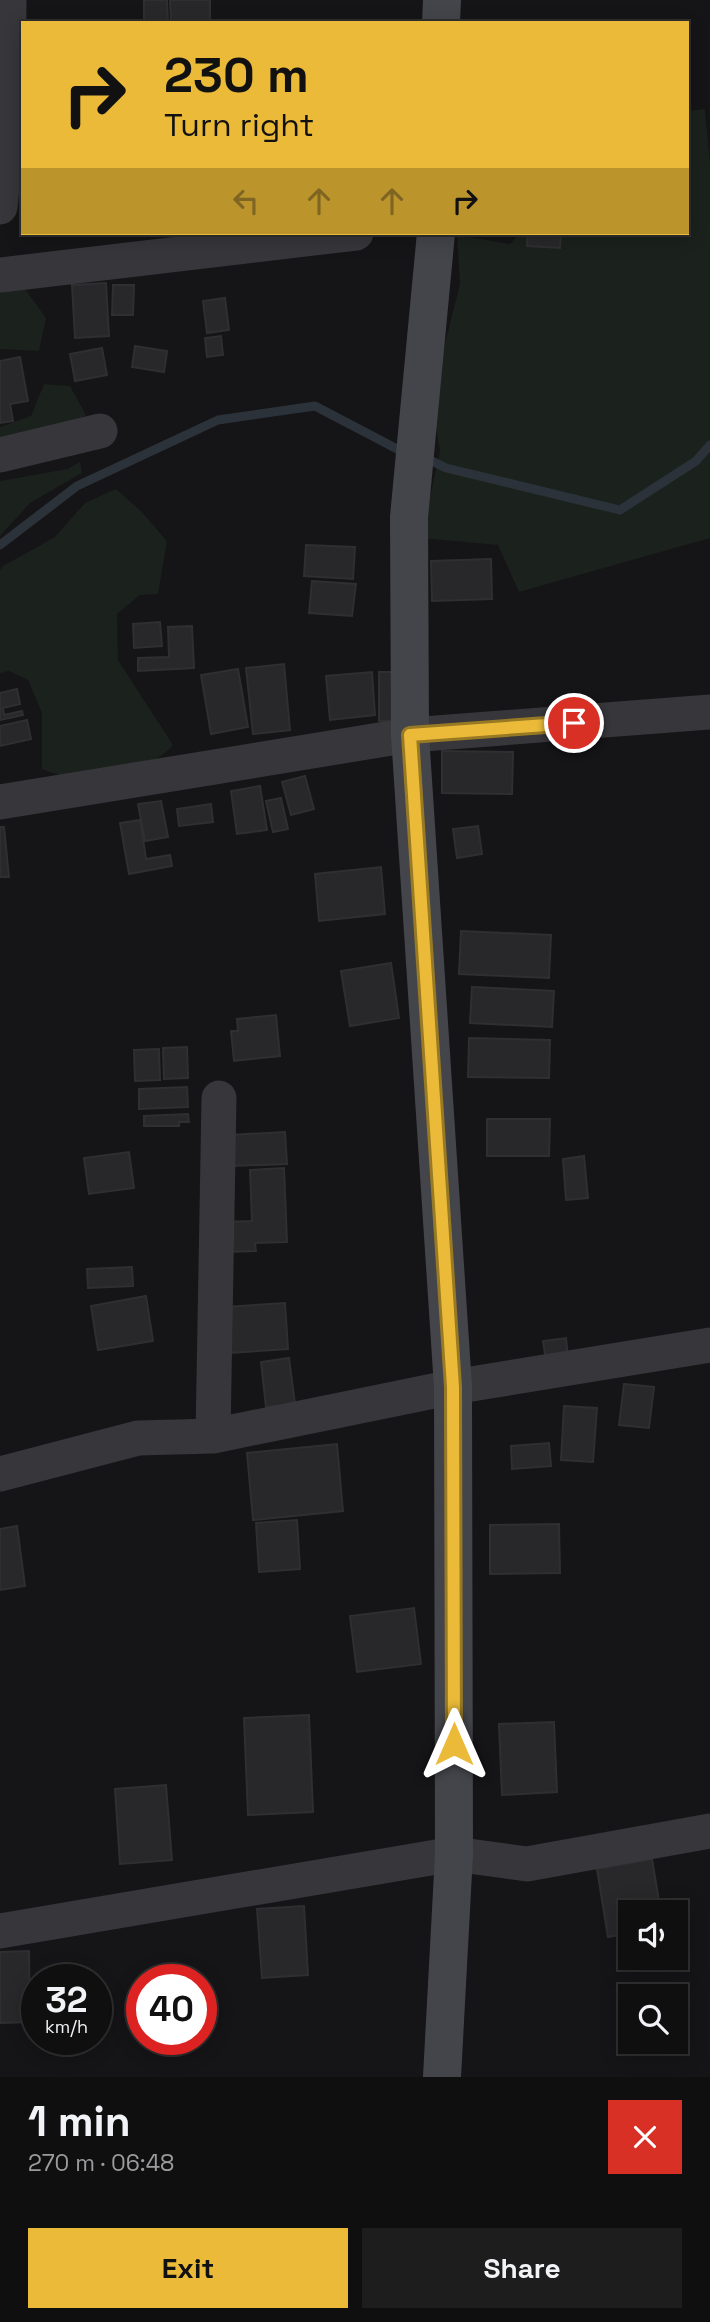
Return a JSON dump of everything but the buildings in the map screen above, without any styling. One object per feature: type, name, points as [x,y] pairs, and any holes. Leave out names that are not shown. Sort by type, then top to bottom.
[{"type":"street","points":[[0,206],[8,128],[9,0]]},
{"type":"street","points":[[441,21],[442,0]]},
{"type":"street","points":[[0,275],[339,235]]},
{"type":"street","points":[[436,235],[409,517],[410,735],[453,1387],[454,1854],[442,2077]]},
{"type":"street","points":[[0,455],[100,431]]},
{"type":"street","points":[[0,802],[410,735],[710,712]]},
{"type":"street","points":[[213,1436],[219,1098]]},
{"type":"street","points":[[0,1474],[138,1438],[213,1436],[453,1387],[710,1345]]},
{"type":"street","points":[[0,1931],[454,1854],[527,1864],[710,1831]]},
{"type":"shaded area","points":[[705,109],[710,164],[710,538],[519,592],[498,545],[421,538],[440,451],[431,399],[460,284],[457,235],[510,244],[518,235],[689,235],[689,111]]},
{"type":"shaded area","points":[[23,286],[46,318],[39,351],[0,349],[0,291]]},
{"type":"shaded area","points":[[44,384],[70,386],[86,415],[71,426],[0,443],[0,427],[31,416]]},
{"type":"shaded area","points":[[80,462],[82,473],[30,503],[0,536],[0,481],[67,469]]},
{"type":"shaded area","points":[[116,489],[141,511],[167,541],[158,594],[140,595],[117,614],[118,660],[173,745],[153,761],[126,771],[96,777],[66,776],[42,769],[42,713],[28,680],[9,671],[0,673],[0,570],[55,537],[85,503]]},
{"type":"waterway","points":[[0,545],[77,486],[218,420],[315,406],[399,450]]},
{"type":"waterway","points":[[428,459],[446,468],[620,510],[696,461],[710,445]]},
{"type":"route","points":[[454,1744],[453,1387],[410,735],[574,723]]}]
